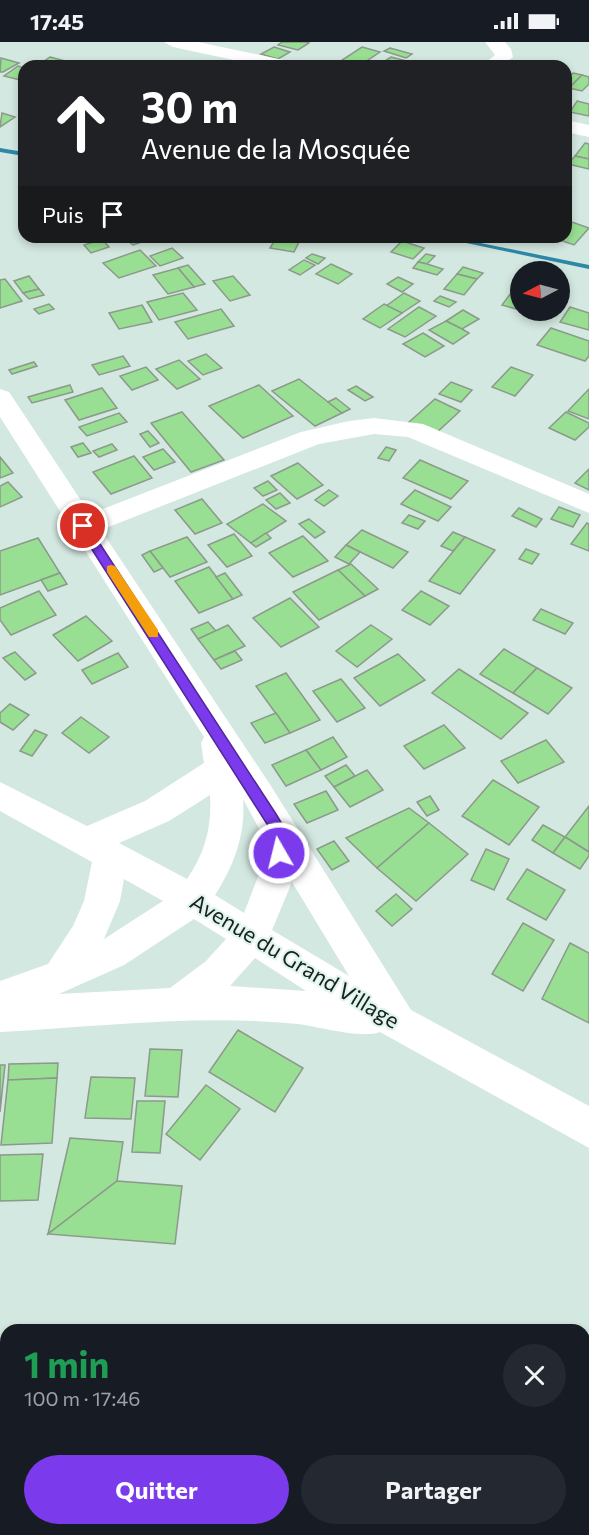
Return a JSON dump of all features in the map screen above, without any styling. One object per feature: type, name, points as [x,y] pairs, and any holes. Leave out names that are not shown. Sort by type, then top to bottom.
[{"type":"street","points":[[173,42],[259,60]]},
{"type":"street","points":[[494,42],[502,49],[504,57],[499,60]]},
{"type":"street","points":[[572,127],[589,131]]},
{"type":"street","points":[[0,397],[216,729],[399,1025]]},
{"type":"street","points":[[83,526],[310,438],[346,428],[372,425],[414,430],[589,504]]},
{"type":"street","points":[[0,998],[61,978],[155,928],[192,899],[209,875],[222,843],[228,816],[216,729]]},
{"type":"street","points":[[61,978],[87,936],[102,901],[98,848],[119,829],[197,788],[220,768]]},
{"type":"street","name":"Avenue du Grand Village","points":[[0,795],[192,899],[321,980],[399,1025],[589,1128]]},
{"type":"street","points":[[175,1005],[211,980],[232,960],[249,933],[268,901],[274,882],[281,834]]},
{"type":"street","points":[[0,1015],[248,1003],[306,1007],[399,1025]]},
{"type":"building","points":[[282,42],[309,43],[298,50],[278,45]]},
{"type":"building","points":[[274,47],[290,52],[278,59],[261,54]]},
{"type":"building","points":[[362,47],[380,52],[368,60],[342,60]]},
{"type":"building","points":[[390,48],[412,54],[406,58],[384,51]]},
{"type":"building","points":[[50,57],[61,60],[46,60]]},
{"type":"building","points":[[391,57],[403,60],[386,60]]},
{"type":"building","points":[[1,58],[18,63],[3,72],[0,72]]},
{"type":"building","points":[[18,66],[18,80],[4,76]]},
{"type":"building","points":[[572,74],[582,75],[572,85]]},
{"type":"building","points":[[582,75],[589,77],[589,84],[582,91],[572,89],[572,85]]},
{"type":"building","points":[[577,101],[589,104],[589,116],[572,112]]},
{"type":"building","points":[[2,113],[15,117],[0,127]]},
{"type":"building","points":[[585,143],[589,144],[589,159],[575,156]]},
{"type":"building","points":[[575,156],[589,159],[589,169],[572,165]]},
{"type":"building","points":[[572,222],[589,228],[574,245],[568,243],[572,243]]},
{"type":"building","points":[[106,243],[109,247],[91,253],[84,245]]},
{"type":"building","points":[[273,243],[298,243],[294,252],[270,248]]},
{"type":"building","points":[[400,243],[424,248],[413,259],[391,252]]},
{"type":"building","points":[[172,248],[183,258],[160,266],[150,256]]},
{"type":"building","points":[[140,250],[156,266],[119,278],[103,263]]},
{"type":"building","points":[[312,254],[325,258],[318,264],[306,258]]},
{"type":"building","points":[[426,254],[435,256],[427,264],[418,262]]},
{"type":"building","points":[[304,260],[315,265],[300,275],[289,270]]},
{"type":"building","points":[[418,262],[443,269],[437,275],[413,268]]},
{"type":"building","points":[[331,264],[352,274],[338,284],[316,274]]},
{"type":"building","points":[[188,265],[205,284],[194,287],[178,268]]},
{"type":"building","points":[[463,267],[483,273],[477,279],[457,274]]},
{"type":"building","points":[[178,268],[194,287],[168,294],[153,275]]},
{"type":"building","points":[[457,274],[477,279],[464,295],[444,289]]},
{"type":"building","points":[[29,276],[39,289],[23,293],[14,281]]},
{"type":"building","points":[[233,276],[250,295],[230,301],[213,281]]},
{"type":"building","points":[[398,277],[413,284],[402,292],[387,284]]},
{"type":"building","points":[[5,279],[22,301],[0,308],[0,280]]},
{"type":"building","points":[[39,289],[44,295],[29,299],[23,293]]},
{"type":"building","points":[[183,293],[197,310],[159,320],[147,302]]},
{"type":"building","points":[[404,293],[420,301],[402,313],[386,306]]},
{"type":"building","points":[[510,294],[510,307],[502,305]]},
{"type":"building","points":[[440,296],[456,302],[449,307],[434,301]]},
{"type":"building","points":[[49,304],[54,309],[39,314],[34,309]]},
{"type":"building","points":[[384,304],[402,313],[380,328],[363,319]]},
{"type":"building","points":[[142,305],[152,322],[119,329],[109,313]]},
{"type":"building","points":[[419,307],[436,316],[405,337],[388,329]]},
{"type":"building","points":[[570,307],[589,313],[589,330],[560,322],[570,321]]},
{"type":"building","points":[[221,309],[234,326],[188,339],[175,322]]},
{"type":"building","points":[[463,310],[479,319],[462,329],[446,321]]},
{"type":"building","points":[[446,321],[469,333],[453,344],[429,330]]},
{"type":"building","points":[[551,328],[589,341],[589,356],[585,361],[537,345]]},
{"type":"building","points":[[423,333],[444,346],[425,357],[403,344]]},
{"type":"building","points":[[206,354],[222,368],[203,375],[188,361]]},
{"type":"building","points":[[123,356],[130,366],[99,375],[92,365]]},
{"type":"building","points":[[179,360],[200,379],[177,389],[156,369]]},
{"type":"building","points":[[34,362],[37,366],[12,374],[9,370]]},
{"type":"building","points":[[146,367],[158,380],[132,390],[120,376]]},
{"type":"building","points":[[511,367],[533,375],[515,396],[492,387]]},
{"type":"building","points":[[299,379],[342,413],[315,426],[272,391]]},
{"type":"building","points":[[451,382],[472,390],[461,402],[439,394]]},
{"type":"building","points":[[70,385],[73,392],[32,403],[28,397]]},
{"type":"building","points":[[259,385],[293,416],[243,438],[209,406]]},
{"type":"building","points":[[356,386],[373,397],[365,401],[348,390]]},
{"type":"building","points":[[102,388],[117,408],[79,420],[65,400]]},
{"type":"building","points":[[589,389],[589,419],[568,411]]},
{"type":"building","points":[[336,398],[350,409],[342,413],[328,402]]},
{"type":"building","points":[[435,399],[460,411],[434,435],[408,423]]},
{"type":"building","points":[[182,412],[224,460],[191,472],[151,423]]},
{"type":"building","points":[[566,412],[589,423],[589,427],[575,440],[549,428]]},
{"type":"building","points":[[119,413],[127,422],[87,436],[79,427]]},
{"type":"building","points":[[148,431],[159,443],[150,447],[140,434]]},
{"type":"building","points":[[83,443],[91,453],[78,457],[71,447]]},
{"type":"building","points":[[112,444],[117,450],[99,457],[93,451]]},
{"type":"building","points":[[386,447],[396,450],[389,461],[378,458]]},
{"type":"building","points":[[163,449],[175,462],[154,470],[143,457]]},
{"type":"building","points":[[134,456],[152,478],[111,494],[93,472]]},
{"type":"building","points":[[0,457],[13,473],[0,478]]},
{"type":"building","points":[[420,460],[468,481],[451,499],[403,478]]},
{"type":"building","points":[[298,463],[323,485],[297,499],[271,476]]},
{"type":"building","points":[[589,469],[589,490],[575,483]]},
{"type":"building","points":[[268,481],[277,490],[263,496],[254,488]]},
{"type":"building","points":[[8,482],[22,497],[0,507],[0,486]]},
{"type":"building","points":[[329,490],[338,496],[324,506],[315,500]]},
{"type":"building","points":[[415,490],[451,507],[438,521],[401,504]]},
{"type":"building","points":[[280,493],[290,503],[276,509],[266,500]]},
{"type":"building","points":[[202,499],[222,523],[195,534],[175,510]]},
{"type":"building","points":[[263,504],[286,521],[251,543],[227,524]]},
{"type":"building","points":[[559,507],[580,515],[573,527],[551,519]]},
{"type":"building","points":[[519,508],[542,519],[536,527],[512,516]]},
{"type":"building","points":[[409,515],[425,521],[418,529],[402,523]]},
{"type":"building","points":[[309,519],[325,532],[315,538],[299,524]]},
{"type":"building","points":[[587,523],[589,524],[589,551],[571,544]]},
{"type":"building","points":[[362,530],[408,552],[393,568],[346,545]]},
{"type":"building","points":[[453,532],[465,537],[453,551],[441,546]]},
{"type":"building","points":[[266,533],[271,538],[256,547],[251,543]]},
{"type":"building","points":[[234,534],[252,556],[227,567],[208,545]]},
{"type":"building","points":[[303,536],[328,561],[293,577],[269,553]]},
{"type":"building","points":[[187,537],[207,562],[170,577],[150,551]]},
{"type":"building","points":[[465,537],[495,550],[460,594],[429,581]]},
{"type":"building","points":[[38,538],[60,573],[0,595],[0,551]]},
{"type":"building","points":[[346,545],[360,552],[349,564],[335,557]]},
{"type":"building","points":[[526,549],[539,554],[532,564],[519,559]]},
{"type":"building","points":[[150,551],[163,568],[154,572],[142,555]]},
{"type":"building","points":[[351,564],[378,589],[365,596],[338,570]]},
{"type":"building","points":[[209,567],[233,599],[199,613],[175,581]]},
{"type":"building","points":[[338,570],[365,596],[319,620],[293,592]]},
{"type":"building","points":[[60,573],[67,584],[48,591],[41,580]]},
{"type":"building","points":[[225,573],[242,595],[233,599],[216,577]]},
{"type":"building","points":[[39,591],[56,615],[11,635],[0,620],[0,608]]},
{"type":"building","points":[[421,591],[449,606],[430,625],[402,610]]},
{"type":"building","points":[[290,598],[319,627],[281,647],[253,618]]},
{"type":"building","points":[[541,609],[573,623],[565,634],[533,620]]},
{"type":"building","points":[[86,616],[112,641],[78,661],[53,635]]},
{"type":"building","points":[[208,622],[216,631],[198,639],[191,629]]},
{"type":"building","points":[[228,625],[245,646],[214,660],[198,639]]},
{"type":"building","points":[[371,625],[392,639],[357,667],[336,651]]},
{"type":"building","points":[[504,649],[537,668],[513,693],[480,674]]},
{"type":"building","points":[[235,651],[242,660],[221,669],[214,660]]},
{"type":"building","points":[[15,652],[36,673],[25,680],[3,658]]},
{"type":"building","points":[[118,653],[128,667],[92,684],[82,670]]},
{"type":"building","points":[[398,654],[425,680],[380,706],[354,678]]},
{"type":"building","points":[[537,668],[572,688],[548,714],[513,693]]},
{"type":"building","points":[[459,669],[528,713],[501,739],[432,693]]},
{"type":"building","points":[[286,673],[320,720],[290,733],[256,686]]},
{"type":"building","points":[[341,679],[365,708],[337,722],[313,691]]},
{"type":"building","points":[[10,704],[29,715],[13,730],[0,722],[0,713]]},
{"type":"building","points":[[276,713],[290,733],[265,743],[251,723]]},
{"type":"building","points":[[81,717],[109,737],[89,753],[62,733]]},
{"type":"building","points":[[444,725],[465,748],[424,769],[404,746]]},
{"type":"building","points":[[35,730],[47,735],[32,756],[20,751]]},
{"type":"building","points":[[333,737],[347,757],[321,770],[306,750]]},
{"type":"building","points":[[546,740],[564,762],[518,783],[501,761]]},
{"type":"building","points":[[306,750],[321,770],[286,786],[272,765]]},
{"type":"building","points":[[346,765],[355,776],[334,787],[325,776]]},
{"type":"building","points":[[367,770],[383,790],[350,807],[334,787]]},
{"type":"building","points":[[493,780],[539,807],[509,845],[462,816]]},
{"type":"building","points":[[326,791],[338,810],[307,823],[294,804]]},
{"type":"building","points":[[430,796],[439,810],[427,816],[417,802]]},
{"type":"building","points":[[589,806],[589,852],[565,837]]},
{"type":"building","points":[[409,808],[429,823],[377,868],[346,838]]},
{"type":"building","points":[[429,823],[468,854],[416,901],[377,868]]},
{"type":"building","points":[[543,825],[565,837],[553,853],[532,840]]},
{"type":"building","points":[[565,837],[589,852],[589,856],[580,869],[553,853]]},
{"type":"building","points":[[334,841],[349,861],[332,870],[317,849]]},
{"type":"building","points":[[486,849],[509,859],[494,890],[471,880]]},
{"type":"building","points":[[527,869],[565,890],[546,920],[507,899]]},
{"type":"building","points":[[396,894],[412,909],[392,926],[376,911]]},
{"type":"building","points":[[523,923],[554,940],[523,991],[492,974]]},
{"type":"building","points":[[570,943],[589,953],[589,1023],[542,999]]},
{"type":"building","points":[[238,1030],[303,1068],[275,1112],[209,1072]]},
{"type":"building","points":[[150,1049],[182,1050],[178,1097],[145,1096]]},
{"type":"building","points":[[58,1063],[57,1078],[8,1080],[9,1064]]},
{"type":"building","points":[[0,1065],[5,1065],[0,1112]]},
{"type":"building","points":[[91,1077],[135,1078],[131,1119],[85,1118]]},
{"type":"building","points":[[57,1078],[52,1143],[1,1145],[8,1080]]},
{"type":"building","points":[[206,1085],[240,1109],[200,1160],[166,1134]]},
{"type":"building","points":[[137,1101],[165,1101],[160,1153],[132,1152]]},
{"type":"building","points":[[70,1138],[123,1142],[117,1181],[48,1234]]},
{"type":"building","points":[[43,1154],[38,1200],[0,1201],[0,1155]]},
{"type":"building","points":[[117,1181],[182,1186],[175,1244],[48,1234]]},
{"type":"waterway","points":[[0,150],[18,153]]},
{"type":"waterway","points":[[471,243],[589,267]]},
{"type":"slow traffic","points":[[111,569],[153,633]]},
{"type":"route","points":[[83,526],[216,729],[281,834],[279,853]]}]
